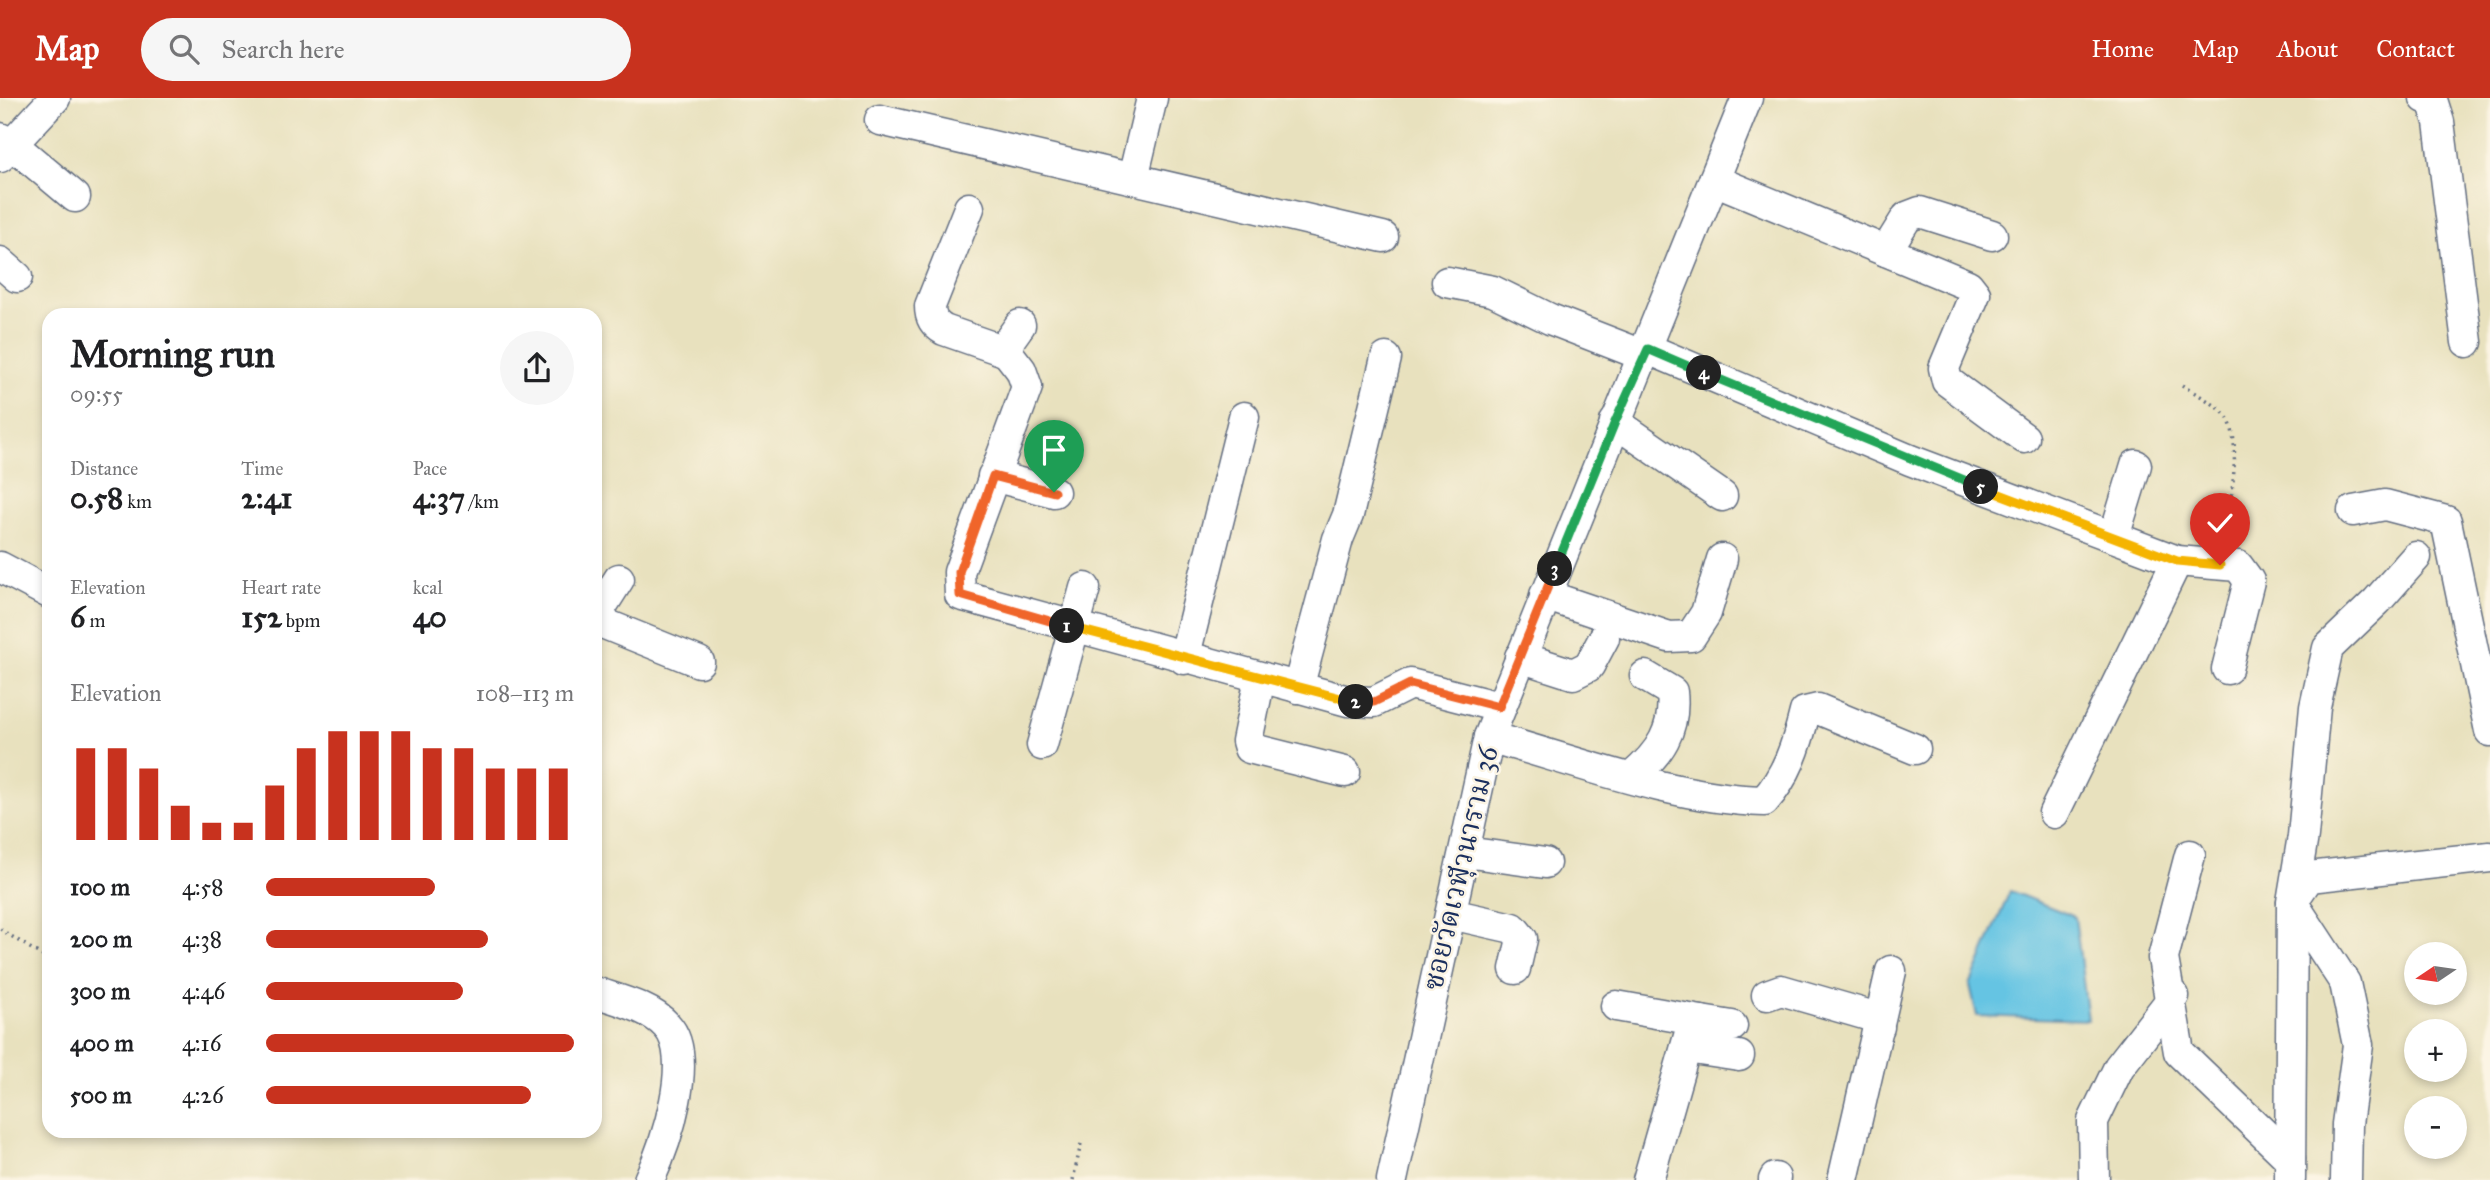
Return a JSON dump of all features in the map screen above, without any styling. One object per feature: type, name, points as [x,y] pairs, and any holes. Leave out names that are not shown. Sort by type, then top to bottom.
[{"type":"street","points":[[55,98],[4,147],[75,197]]},
{"type":"street","points":[[1133,178],[1152,98]]},
{"type":"street","name":"ซอยวัดเวฬุวนาราม 36","points":[[1392,1180],[1489,737],[1747,98]]},
{"type":"street","points":[[2425,98],[2432,100],[2439,122],[2467,342]]},
{"type":"street","points":[[880,120],[1383,237]]},
{"type":"street","points":[[1714,180],[1968,285],[1975,294],[1944,368],[1947,381],[2024,438]]},
{"type":"street","points":[[970,208],[929,306],[930,314],[937,326],[944,330],[1007,352],[1021,370],[1027,387],[959,572],[960,595],[1184,659],[1348,701],[1374,702],[1410,684],[1499,707]]},
{"type":"street","points":[[1886,251],[1907,217],[1920,212],[1992,235]]},
{"type":"street","points":[[1447,282],[1493,291],[1550,319],[1646,353],[1909,460],[2177,561],[2238,566],[2249,581],[2227,669]]},
{"type":"street","points":[[1007,352],[1010,339],[1020,325]]},
{"type":"street","points":[[1298,688],[1338,539],[1348,515],[1386,358]]},
{"type":"street","points":[[1184,659],[1244,417]]},
{"type":"street","points":[[1615,422],[1722,496]]},
{"type":"street","points":[[2114,537],[2136,465]]},
{"type":"street","points":[[993,476],[1054,492]]},
{"type":"street","points":[[2353,511],[2385,505],[2446,521],[2490,731]]},
{"type":"street","points":[[2290,1170],[2292,902],[2304,836],[2315,706],[2328,648],[2377,601],[2416,556]]},
{"type":"street","points":[[1545,595],[1669,637],[1691,636],[1706,613],[1722,559]]},
{"type":"street","points":[[2054,813],[2177,561]]},
{"type":"street","points":[[0,567],[42,589]]},
{"type":"street","points":[[602,607],[619,579]]},
{"type":"street","points":[[1042,746],[1085,588]]},
{"type":"street","points":[[602,621],[699,662]]},
{"type":"street","points":[[1520,657],[1573,674],[1589,666],[1604,639]]},
{"type":"street","points":[[1632,776],[1658,755],[1674,711],[1672,692],[1645,676]]},
{"type":"street","points":[[1260,678],[1247,741],[1249,748],[1345,772]]},
{"type":"street","points":[[1489,737],[1685,793],[1726,800],[1764,801],[1779,785],[1797,743],[1805,712],[1818,709],[1915,750]]},
{"type":"street","points":[[1465,852],[1545,863]]},
{"type":"street","points":[[2190,855],[2163,958],[2179,1052],[2290,1170]]},
{"type":"street","points":[[2292,902],[2309,877],[2490,857]]},
{"type":"street","points":[[2292,902],[2345,984],[2358,1045],[2347,1124],[2346,1180]]},
{"type":"street","points":[[1451,914],[1513,928],[1522,939],[1516,969]]},
{"type":"street","points":[[1843,1180],[1891,971]]},
{"type":"street","points":[[1767,995],[1781,990],[1871,1016],[1879,1027]]},
{"type":"street","points":[[602,994],[637,1006],[668,1027],[677,1047],[681,1074],[649,1180]]},
{"type":"street","points":[[2094,1180],[2093,1121],[2119,1067],[2172,999]]},
{"type":"street","points":[[1616,1006],[1732,1026]]},
{"type":"street","points":[[1648,1180],[1691,1029],[1701,1021]]},
{"type":"street","points":[[1686,1048],[1739,1056]]},
{"type":"path","points":[[2182,386],[2226,415],[2234,432],[2231,501],[2220,565]]},
{"type":"path","points":[[0,929],[42,956]]},
{"type":"path","points":[[1073,1180],[1082,1139]]},
{"type":"water","points":[[2010,891],[2075,917],[2088,1020],[1977,1016],[1970,985]]},
{"type":"route","points":[[1054,492],[993,476],[959,572],[960,595],[1184,659],[1348,701],[1374,702],[1410,684],[1499,707],[1615,422],[1648,349],[1909,460],[2177,561],[2220,565]]}]
